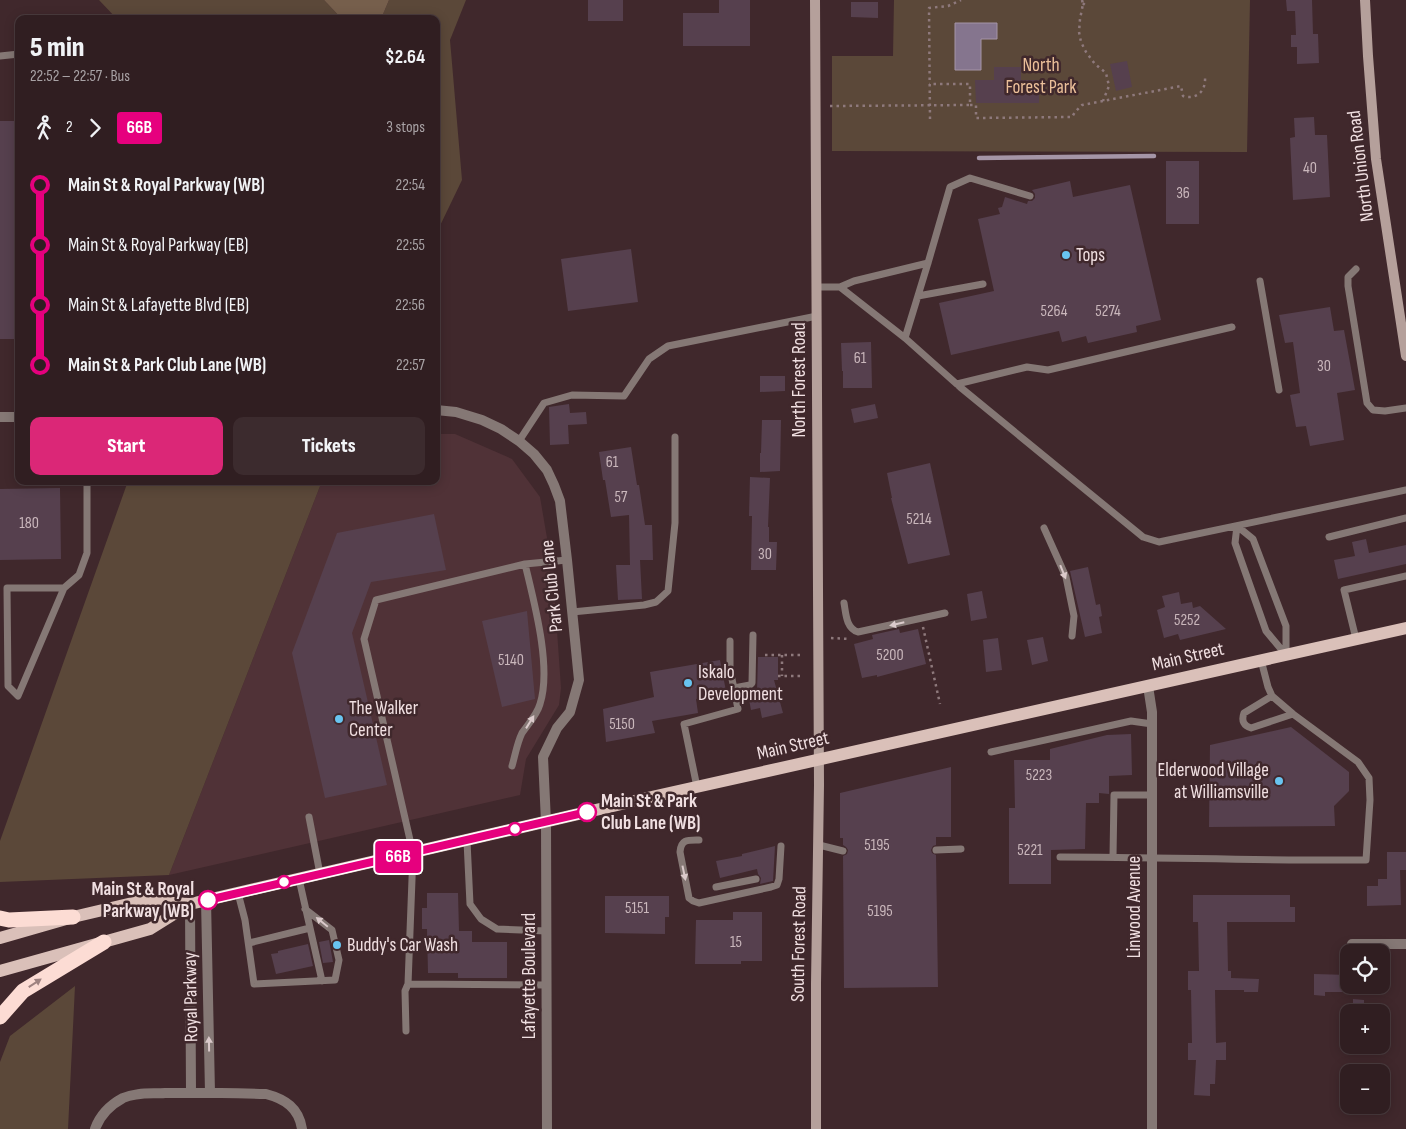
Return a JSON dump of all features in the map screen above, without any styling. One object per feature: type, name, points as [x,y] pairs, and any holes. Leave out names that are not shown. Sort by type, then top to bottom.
[{"type":"highway","points":[[0,918],[9,920],[74,917]]},
{"type":"highway","points":[[0,1017],[23,991],[104,942]]},
{"type":"main road","name":"Main Street","points":[[0,938],[74,917],[141,901],[190,904],[697,787],[1406,628]]},
{"type":"main road","name":"Main Street","points":[[0,971],[150,929],[190,904]]},
{"type":"street","name":"North Forest Road","points":[[815,0],[819,760]]},
{"type":"street","name":"North Union Road","points":[[1365,0],[1376,159],[1406,356]]},
{"type":"street","name":"Park Club Lane","points":[[440,410],[456,412],[482,420],[501,429],[519,441],[534,454],[547,470],[560,501],[579,680],[570,712],[557,728],[543,757],[546,822]]},
{"type":"street","points":[[0,417],[15,417]]},
{"type":"street","name":"Linwood Avenue","points":[[1148,686],[1152,712],[1152,1129]]},
{"type":"street","name":"South Forest Road","points":[[816,1129],[819,760]]},
{"type":"street","name":"Lafayette Boulevard","points":[[546,822],[547,1129]]},
{"type":"street","name":"Royal Parkway","points":[[206,900],[210,1093]]},
{"type":"street","name":"Royal Parkway","points":[[190,904],[191,1092]]},
{"type":"street","points":[[1390,944],[1406,944]]},
{"type":"street","points":[[95,1129],[104,1113],[113,1104],[125,1098],[140,1094],[191,1092],[266,1094],[278,1097],[296,1111],[302,1129]]},
{"type":"lane","points":[[0,56],[15,54]]},
{"type":"lane","points":[[904,338],[950,186],[970,178],[1030,196]]},
{"type":"lane","points":[[816,287],[840,287],[854,281],[928,263]]},
{"type":"lane","points":[[1356,269],[1348,277],[1348,286],[1367,403],[1373,410],[1385,411],[1406,408]]},
{"type":"lane","points":[[1260,281],[1279,390]]},
{"type":"lane","points":[[918,296],[983,284]]},
{"type":"lane","points":[[840,287],[1143,537],[1159,542],[1406,490]]},
{"type":"lane","points":[[519,441],[544,403],[572,395],[624,396],[649,359],[668,346],[817,316]]},
{"type":"lane","points":[[957,384],[1027,367],[1048,370],[1232,327]]},
{"type":"lane","points":[[572,612],[644,605],[656,602],[668,591],[675,524],[675,437]]},
{"type":"lane","points":[[64,588],[7,588],[8,686],[18,696],[64,588],[79,575],[87,553],[87,485]]},
{"type":"lane","points":[[1328,537],[1405,521]]},
{"type":"lane","points":[[1237,526],[1234,543],[1266,631],[1286,655]]},
{"type":"lane","points":[[1237,526],[1253,539],[1286,626],[1286,655]]},
{"type":"lane","points":[[1044,528],[1066,577],[1074,616],[1072,636]]},
{"type":"lane","points":[[406,1031],[405,991],[408,984],[413,853],[364,639],[376,600],[525,564],[567,560]]},
{"type":"lane","points":[[512,766],[521,735],[540,706],[544,687],[542,652],[525,564]]},
{"type":"lane","points":[[1356,639],[1344,590],[1406,576]]},
{"type":"lane","points":[[844,603],[850,626],[858,632],[944,613]]},
{"type":"lane","points":[[734,688],[752,683],[753,635]]},
{"type":"lane","points":[[697,787],[684,724],[738,709],[730,669],[730,641]]},
{"type":"lane","points":[[1060,857],[1304,861],[1366,860],[1370,800],[1369,778],[1358,762],[1272,696],[1261,660]]},
{"type":"lane","points":[[1272,696],[1244,713],[1243,723],[1251,728],[1293,714]]},
{"type":"lane","points":[[991,752],[1131,721],[1152,724]]},
{"type":"lane","points":[[1114,857],[1114,795],[1151,795]]},
{"type":"lane","points":[[308,817],[320,874]]},
{"type":"lane","points":[[699,840],[687,840],[680,846],[690,898],[693,901],[699,902],[777,885],[782,846]]},
{"type":"lane","points":[[467,841],[470,904],[481,919],[497,929],[547,931]]},
{"type":"lane","points":[[819,845],[843,852]]},
{"type":"lane","points":[[936,850],[961,848]]},
{"type":"lane","points":[[299,879],[322,981]]},
{"type":"lane","points":[[716,887],[756,879]]},
{"type":"lane","points":[[238,893],[245,920],[254,984],[335,980],[339,960],[332,930],[306,909]]},
{"type":"lane","points":[[249,943],[310,928]]},
{"type":"lane","points":[[408,984],[547,985]]},
{"type":"path","points":[[930,119],[929,8],[948,6],[960,0]]},
{"type":"path","points":[[1082,0],[1080,42],[1095,64],[1106,72],[1109,86],[1103,101]]},
{"type":"path","points":[[1082,6],[1087,0]]},
{"type":"path","points":[[830,106],[976,106],[976,118],[1072,117],[1082,106],[1181,86],[1183,96],[1193,96],[1201,93],[1204,89],[1205,77]]},
{"type":"path","points":[[929,84],[970,84],[970,106]]},
{"type":"path","points":[[922,623],[940,704]]},
{"type":"path","points":[[922,646],[926,645]]},
{"type":"path","points":[[765,655],[804,655]]},
{"type":"path","points":[[782,655],[782,676]]},
{"type":"path","points":[[778,676],[804,676]]},
{"type":"shaded area","points":[[324,0],[389,0],[383,15],[338,15]]},
{"type":"shaded area","points":[[955,23],[997,23],[997,39],[981,39],[981,70],[955,70]]},
{"type":"shaded area","points":[[440,434],[455,434],[512,459],[540,497],[553,573],[561,688],[559,705],[526,759],[520,795],[169,875],[320,485],[440,485]]},
{"type":"green space","points":[[99,0],[324,0],[338,15],[113,15]]},
{"type":"green space","points":[[389,0],[466,0],[450,40],[462,180],[440,226],[440,15],[383,15]]},
{"type":"green space","name":"North Forest Park","points":[[894,0],[1250,0],[1247,152],[832,151],[832,56],[893,56]]},
{"type":"green space","points":[[127,485],[320,485],[169,875],[0,882],[0,841]]},
{"type":"green space","points":[[75,986],[68,1129],[0,1129],[0,1062],[10,1036]]},
{"type":"building","points":[[588,0],[623,0],[623,21],[588,21]]},
{"type":"building","points":[[719,0],[750,0],[750,46],[683,46],[683,13],[719,13]]},
{"type":"building","points":[[1286,0],[1312,0],[1313,34],[1318,34],[1319,63],[1297,64],[1297,47],[1291,47],[1291,35],[1296,35],[1295,11],[1287,11]]},
{"type":"building","points":[[851,2],[878,2],[878,18],[851,17]]},
{"type":"building","points":[[1127,61],[1132,87],[1116,91],[1110,64]]},
{"type":"building","points":[[994,67],[1021,67],[1021,80],[1039,80],[1039,103],[976,103],[975,80],[994,80]]},
{"type":"building","points":[[1314,117],[1315,135],[1327,135],[1330,197],[1293,200],[1290,138],[1295,137],[1294,118]]},
{"type":"building","points":[[0,121],[15,121],[15,339],[0,339]]},
{"type":"building","points":[[1166,161],[1199,161],[1199,224],[1166,224]]},
{"type":"building","name":"Tops","points":[[1070,181],[1073,197],[1130,185],[1161,320],[1136,326],[1137,332],[1088,343],[1086,336],[1062,342],[1059,331],[951,355],[939,303],[994,291],[978,219],[1000,214],[998,208],[1002,207],[1005,197],[1027,204],[1028,201],[1032,201],[1035,198],[1032,190]]},
{"type":"building","points":[[631,249],[638,302],[568,311],[561,259]]},
{"type":"building","points":[[1330,307],[1334,331],[1344,330],[1355,390],[1337,393],[1344,440],[1310,446],[1306,426],[1296,427],[1290,395],[1300,393],[1293,342],[1285,343],[1279,315]]},
{"type":"building","points":[[871,342],[872,388],[843,388],[841,343]]},
{"type":"building","points":[[760,376],[785,376],[785,391],[760,392]]},
{"type":"building","points":[[569,404],[570,413],[586,412],[587,424],[568,425],[569,444],[550,445],[549,407]]},
{"type":"building","points":[[875,404],[878,418],[854,423],[851,409]]},
{"type":"building","points":[[762,420],[781,420],[780,471],[760,472]]},
{"type":"building","points":[[631,447],[645,525],[652,525],[653,560],[640,560],[642,599],[618,600],[616,565],[630,565],[629,515],[611,517],[599,452]]},
{"type":"building","points":[[930,463],[950,555],[908,564],[891,498],[887,473]]},
{"type":"building","points":[[750,477],[770,478],[768,527],[769,542],[777,542],[776,570],[751,570],[752,516],[749,516]]},
{"type":"building","points":[[60,488],[61,559],[0,560],[0,489]]},
{"type":"building","name":"The Walker Center","points":[[434,514],[446,570],[371,582],[352,633],[387,785],[325,798],[292,653],[337,533]]},
{"type":"building","points":[[1366,539],[1369,553],[1406,545],[1406,564],[1338,579],[1334,560],[1355,556],[1352,542]]},
{"type":"building","points":[[1088,567],[1096,605],[1100,604],[1102,616],[1099,617],[1102,633],[1085,637],[1070,571]]},
{"type":"building","points":[[982,591],[987,618],[971,621],[967,594]]},
{"type":"building","points":[[1179,592],[1181,604],[1192,602],[1193,608],[1200,606],[1226,629],[1180,640],[1178,634],[1164,638],[1157,610],[1165,607],[1162,596]]},
{"type":"building","points":[[527,611],[535,699],[502,707],[482,621]]},
{"type":"building","points":[[899,629],[900,633],[918,629],[926,664],[877,677],[877,675],[862,678],[854,644],[873,639],[872,635]]},
{"type":"building","points":[[1043,637],[1048,661],[1032,665],[1027,640]]},
{"type":"building","points":[[998,638],[1002,670],[986,672],[983,640]]},
{"type":"building","points":[[758,657],[778,657],[778,680],[774,680],[783,713],[762,718],[760,708],[751,710],[748,694],[757,691]]},
{"type":"building","points":[[720,660],[726,691],[703,695],[704,698],[696,699],[698,713],[652,721],[655,733],[606,742],[603,709],[654,697],[650,672]]},
{"type":"building","name":"Elderwood Village at Williamsville","points":[[1291,727],[1349,772],[1349,791],[1334,806],[1335,826],[1209,827],[1210,745]]},
{"type":"building","points":[[1131,734],[1132,775],[1109,776],[1109,794],[1099,793],[1099,803],[1086,803],[1085,849],[1051,850],[1051,884],[1009,884],[1009,808],[1015,808],[1014,760],[1050,760],[1050,749],[1107,735]]},
{"type":"building","points":[[951,767],[951,837],[936,837],[936,845],[931,850],[936,855],[938,987],[844,988],[843,856],[847,854],[848,850],[843,845],[843,838],[840,838],[840,793]]},
{"type":"building","points":[[775,846],[773,881],[760,884],[761,878],[757,869],[720,878],[716,861],[742,856],[742,854]]},
{"type":"building","points":[[1387,852],[1406,852],[1406,870],[1400,870],[1401,905],[1367,906],[1367,886],[1378,886],[1378,879],[1387,879]]},
{"type":"building","points":[[427,893],[458,893],[459,931],[472,931],[472,942],[507,942],[507,978],[458,978],[458,973],[428,973],[427,929],[422,929],[422,908],[427,908]]},
{"type":"building","points":[[1193,895],[1290,895],[1290,907],[1295,907],[1295,922],[1227,922],[1228,971],[1231,971],[1231,978],[1259,979],[1258,992],[1215,990],[1216,1043],[1226,1042],[1226,1060],[1216,1060],[1215,1084],[1210,1084],[1210,1096],[1194,1095],[1196,1060],[1188,1060],[1188,1043],[1192,1043],[1191,990],[1188,990],[1188,971],[1199,971],[1198,922],[1193,922]]},
{"type":"building","points":[[605,896],[669,896],[669,917],[665,917],[665,934],[605,933]]},
{"type":"building","points":[[733,912],[762,912],[762,961],[741,961],[741,964],[695,964],[696,920],[733,920]]},
{"type":"building","points":[[329,940],[333,962],[323,963],[319,942]]},
{"type":"building","points":[[308,944],[313,966],[276,974],[271,954]]},
{"type":"building","points":[[1314,974],[1340,975],[1340,992],[1325,992],[1325,996],[1314,995]]},
{"type":"building","points":[[1353,999],[1364,1000],[1364,1004],[1353,1004]]},
{"type":"waterway","points":[[979,158],[1154,156]]},
{"type":"bus line","name":"66B","points":[[208,900],[587,812]]},
{"type":"place","name":"Tops","points":[[1066,255]]},
{"type":"place","name":"Iskalo Development","points":[[688,683]]},
{"type":"place","name":"The Walker Center","points":[[339,719]]},
{"type":"place","name":"Elderwood Village at Williamsville","points":[[1279,781]]},
{"type":"place","name":"Main St & Park Club Lane (WB)","points":[[587,812]]},
{"type":"place","name":"Main St & Royal Parkway (WB)","points":[[208,900]]},
{"type":"place","name":"Buddy's Car Wash","points":[[337,945]]}]
